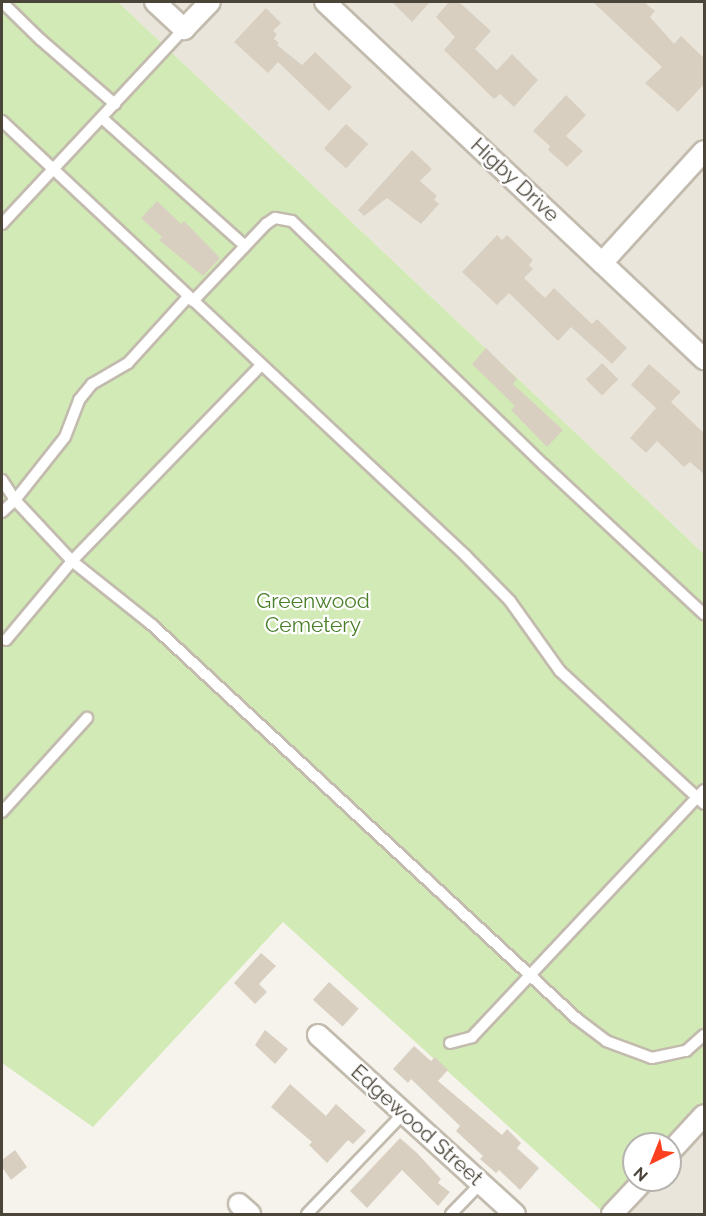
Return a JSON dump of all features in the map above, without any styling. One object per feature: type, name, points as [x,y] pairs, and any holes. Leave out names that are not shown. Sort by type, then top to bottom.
[{"type":"street","points":[[155,2],[184,29],[210,2]]},
{"type":"street","name":"Higby Drive","points":[[325,2],[705,359]]},
{"type":"street","points":[[602,263],[705,151]]},
{"type":"street","name":"Edgewood Street","points":[[318,1035],[515,1215]]},
{"type":"street","points":[[682,1139],[705,1115]]},
{"type":"street","points":[[615,1213],[633,1192]]},
{"type":"lane","points":[[2,2],[41,40],[115,104]]},
{"type":"lane","points":[[2,224],[184,29]]},
{"type":"lane","points":[[102,118],[245,246]]},
{"type":"lane","points":[[2,121],[466,556],[510,601],[561,671],[702,797],[472,1037],[450,1043]]},
{"type":"lane","points":[[2,512],[15,500],[65,437],[76,415],[80,399],[92,384],[128,363],[266,224],[275,218],[292,221],[544,465],[705,614]]},
{"type":"lane","points":[[6,640],[72,561],[261,365]]},
{"type":"lane","points":[[2,480],[15,500],[72,561],[151,624],[289,750],[528,977],[606,1041],[652,1059],[669,1057],[686,1051],[705,1035]]},
{"type":"lane","points":[[2,812],[87,718]]},
{"type":"lane","points":[[307,1215],[404,1113]]},
{"type":"lane","points":[[451,1215],[481,1183]]},
{"type":"shaded area","points":[[118,2],[704,2],[704,554]]},
{"type":"shaded area","points":[[704,1102],[704,1214],[619,1214],[629,1192],[682,1192],[682,1132],[678,1132]]},
{"type":"green space","name":"Greenwood Cemetery","points":[[2,2],[118,2],[704,554],[704,1102],[678,1132],[622,1132],[623,1192],[604,1213],[283,922],[93,1127],[2,1063]]},
{"type":"building","points":[[392,2],[430,2],[412,22]]},
{"type":"building","points":[[449,2],[459,2],[491,31],[475,49],[497,70],[512,54],[538,80],[514,107],[500,94],[494,99],[444,50],[455,37],[436,17]]},
{"type":"building","points":[[593,2],[644,2],[655,11],[650,17],[674,44],[681,36],[705,59],[705,83],[678,112],[645,83],[662,67]]},
{"type":"building","points":[[266,8],[281,23],[273,31],[277,34],[274,39],[279,43],[277,45],[302,65],[315,52],[352,87],[329,111],[278,62],[268,73],[234,42]]},
{"type":"building","points":[[566,95],[586,115],[566,136],[583,151],[567,167],[548,150],[550,146],[533,131]]},
{"type":"building","points":[[346,124],[368,144],[346,169],[324,149]]},
{"type":"building","points":[[412,150],[432,169],[420,181],[437,196],[434,200],[439,204],[421,224],[387,198],[364,216],[358,210]]},
{"type":"building","points":[[157,201],[181,224],[184,221],[220,258],[203,276],[159,240],[162,237],[141,218]]},
{"type":"building","points":[[497,235],[502,240],[507,235],[533,260],[529,265],[533,269],[524,278],[545,298],[554,288],[592,324],[597,319],[627,348],[612,364],[571,327],[558,341],[509,293],[497,305],[462,272]]},
{"type":"building","points":[[486,348],[517,379],[513,384],[563,430],[547,447],[511,410],[515,406],[472,364]]},
{"type":"building","points":[[602,363],[618,379],[602,396],[586,379]]},
{"type":"building","points":[[649,364],[681,392],[671,402],[705,434],[705,475],[690,462],[684,467],[657,441],[646,453],[630,438],[656,408],[631,385]]},
{"type":"building","points":[[261,953],[276,966],[259,984],[267,992],[255,1004],[234,983]]},
{"type":"building","points":[[329,982],[359,1009],[343,1027],[313,1000]]},
{"type":"building","points":[[265,1030],[288,1049],[275,1064],[255,1045]]},
{"type":"building","points":[[414,1046],[431,1061],[435,1057],[448,1070],[438,1081],[502,1135],[507,1129],[521,1143],[517,1148],[539,1168],[520,1190],[499,1170],[496,1173],[480,1159],[483,1156],[456,1131],[460,1126],[411,1079],[408,1083],[393,1069]]},
{"type":"building","points":[[290,1084],[326,1116],[336,1104],[366,1131],[353,1144],[348,1140],[327,1163],[309,1145],[312,1142],[271,1107]]},
{"type":"building","points":[[400,1138],[441,1179],[438,1183],[450,1192],[438,1206],[402,1170],[367,1208],[350,1191]]},
{"type":"building","points":[[15,1150],[27,1167],[11,1180],[2,1167],[2,1160]]}]
